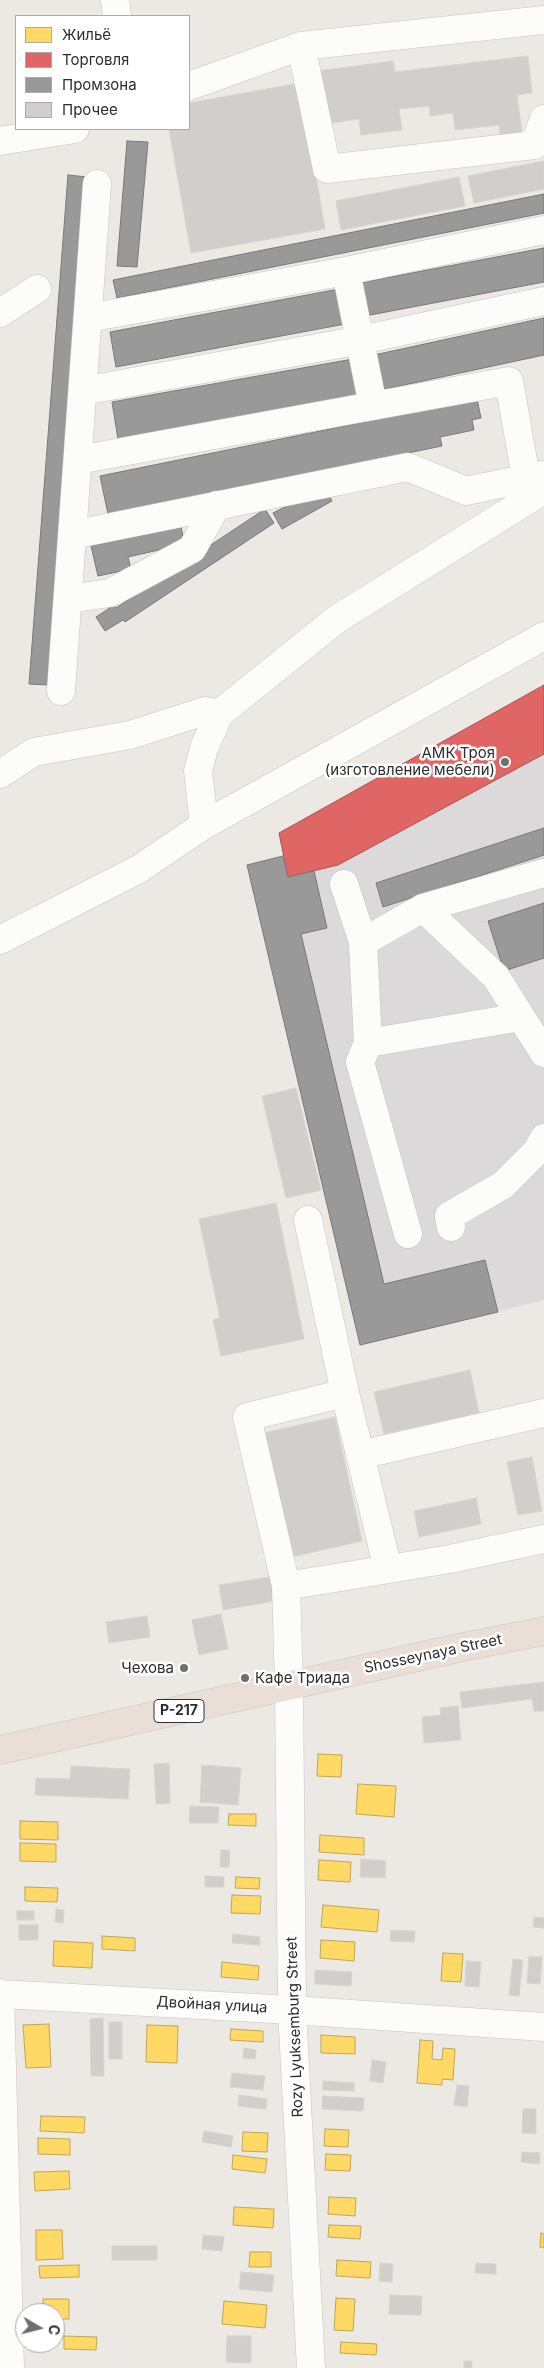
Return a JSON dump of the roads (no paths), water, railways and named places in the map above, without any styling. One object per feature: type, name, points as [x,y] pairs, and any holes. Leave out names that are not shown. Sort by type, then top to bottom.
[{"type":"highway","name":"Shosseynaya Street","points":[[0,1750],[544,1631]]},
{"type":"street","points":[[115,0],[117,15]]},
{"type":"street","points":[[190,86],[301,46],[544,20]]},
{"type":"street","points":[[301,46],[327,168],[534,145],[544,119]]},
{"type":"street","points":[[0,141],[69,130]]},
{"type":"street","points":[[61,691],[97,184]]},
{"type":"street","points":[[88,318],[346,271],[544,230]]},
{"type":"street","points":[[346,271],[373,406]]},
{"type":"street","points":[[0,313],[36,289]]},
{"type":"street","points":[[83,391],[361,340],[544,301]]},
{"type":"street","points":[[78,460],[509,381],[538,481]]},
{"type":"street","points":[[72,535],[217,504],[408,467],[466,491],[538,481]]},
{"type":"street","points":[[204,825],[198,771],[204,748],[219,714],[337,620],[538,481]]},
{"type":"street","points":[[68,599],[110,593],[192,549],[217,504]]},
{"type":"street","points":[[0,940],[139,869],[204,825],[544,636]]},
{"type":"street","points":[[0,774],[34,752],[130,735],[205,711],[219,714]]},
{"type":"street","points":[[363,942],[423,908],[544,873]]},
{"type":"street","points":[[344,884],[363,942],[368,1043],[360,1062],[408,1234]]},
{"type":"street","points":[[423,908],[496,977],[544,1054]]},
{"type":"street","points":[[368,1043],[521,1017]]},
{"type":"street","points":[[450,1227],[448,1216],[503,1185],[538,1151],[544,1138]]},
{"type":"street","points":[[308,1220],[345,1394],[388,1569]]},
{"type":"street","name":"Rozy Lyuksemburg Street","points":[[311,2368],[292,2010],[289,1686],[286,1586],[246,1417],[345,1394]]},
{"type":"street","points":[[360,1455],[544,1412]]},
{"type":"street","points":[[286,1586],[388,1569],[544,1539]]},
{"type":"street","points":[[0,1993],[10,2368]]},
{"type":"street","name":"Двойная улица","points":[[0,1993],[544,2027]]},
{"type":"place","name":"АМК Троя (изготовление мебели)","points":[[505,762]]},
{"type":"place","name":"Чехова","points":[[184,1668]]},
{"type":"place","name":"Кафе Триада","points":[[245,1678]]}]
